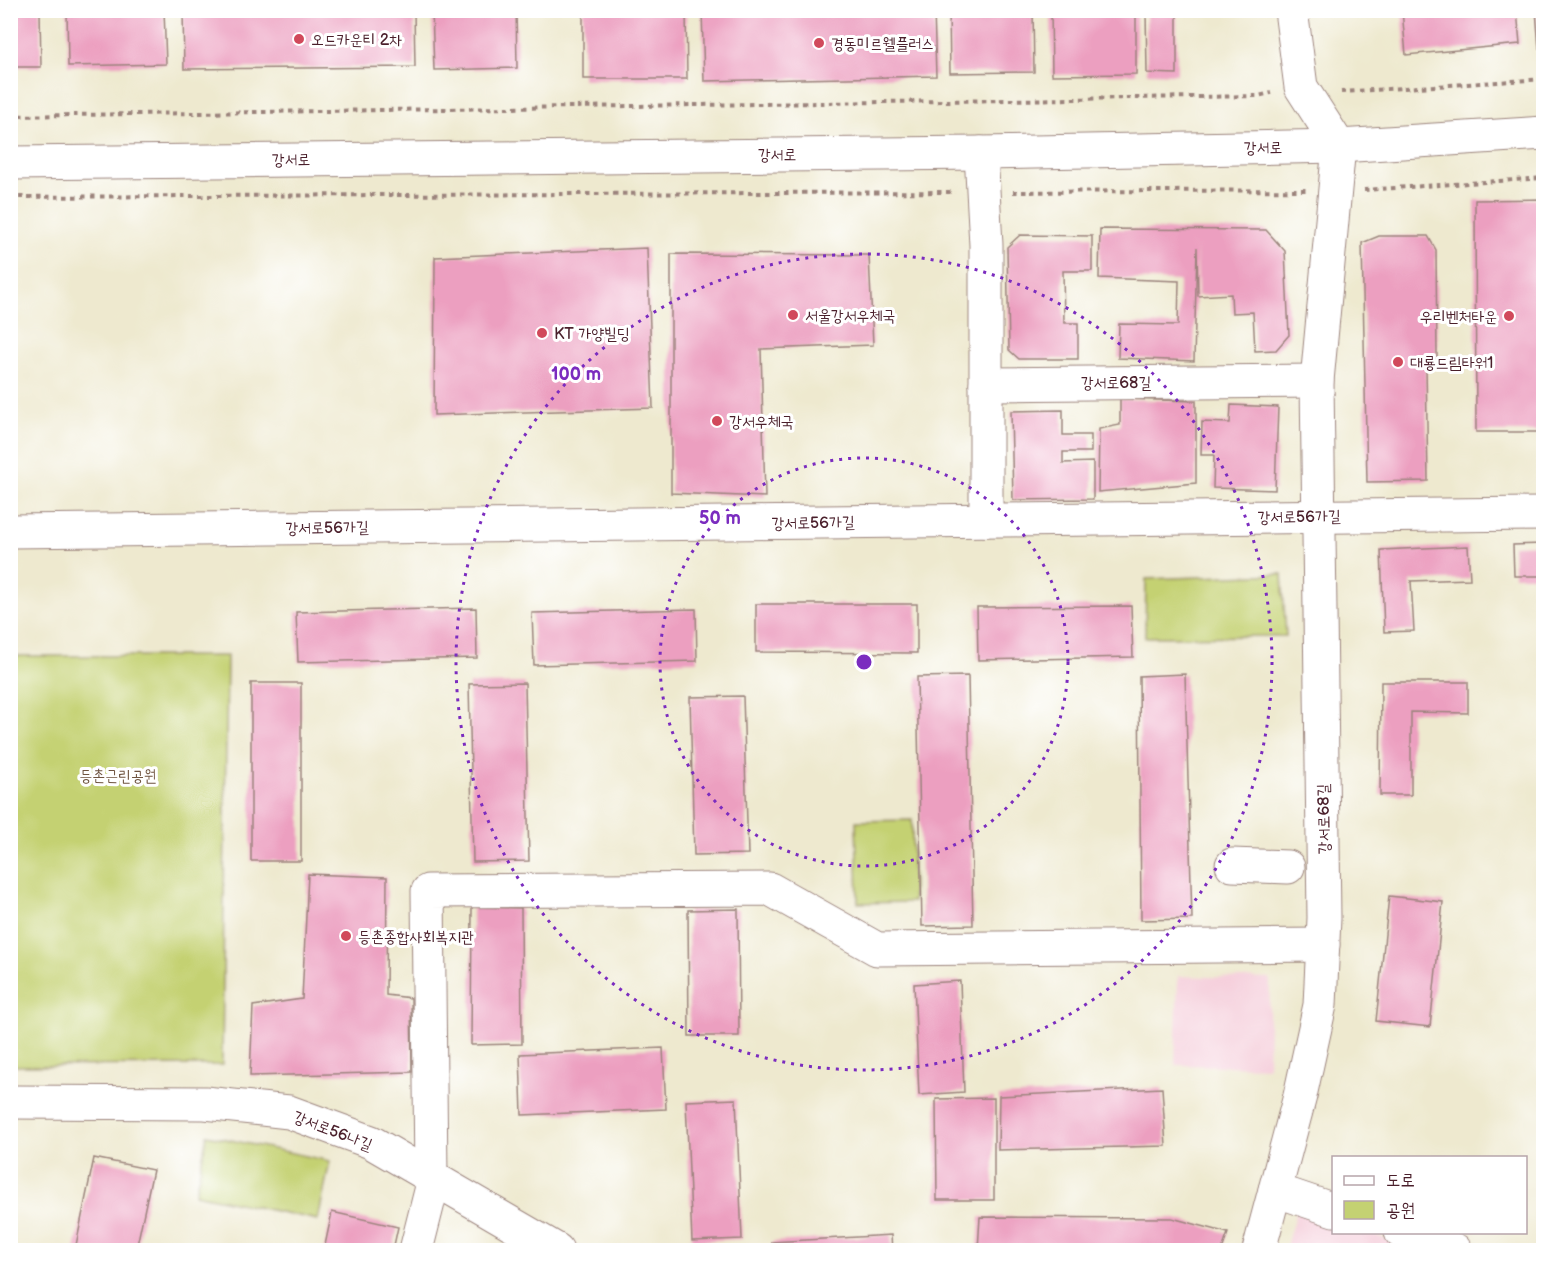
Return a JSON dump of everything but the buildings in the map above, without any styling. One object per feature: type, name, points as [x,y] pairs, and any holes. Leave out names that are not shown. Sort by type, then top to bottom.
[{"type":"street","points":[[1291,10],[1301,87],[1339,146]]},
{"type":"street","name":"강서로","points":[[10,163],[981,153],[1339,146],[1544,133]]},
{"type":"street","name":"강서로68길","points":[[1259,1251],[1300,1096],[1320,1005],[1323,945],[1317,381],[1339,146]]},
{"type":"street","points":[[981,153],[986,384],[986,520]]},
{"type":"street","name":"강서로68길","points":[[986,384],[1317,381]]},
{"type":"street","name":"강서로56가길","points":[[10,531],[1544,514]]},
{"type":"street","points":[[1232,865],[1288,867]]},
{"type":"street","points":[[416,1251],[432,1178],[428,891],[582,899],[770,889],[876,949],[1323,945]]},
{"type":"street","name":"강서로56나길","points":[[10,1102],[205,1103],[289,1112],[371,1142],[557,1251]]},
{"type":"street","points":[[1275,1190],[1332,1209]]},
{"type":"street","points":[[1404,1234],[1455,1251]]},
{"type":"path","points":[[10,116],[1258,96],[1301,87],[1350,93],[1544,79]]},
{"type":"path","points":[[10,197],[1377,190],[1544,178]]},
{"type":"shaded area","points":[[1178,976],[1270,979],[1268,1067],[1175,1065]]},
{"type":"shaded area","points":[[1297,1208],[1332,1221],[1332,1234],[1371,1234],[1421,1250],[1285,1250]]},
{"type":"green space","points":[[1282,574],[1286,636],[1145,637],[1146,579]]},
{"type":"green space","name":"등촌근린공원","points":[[11,656],[227,656],[222,1065],[11,1066]]},
{"type":"green space","points":[[912,820],[913,902],[858,903],[856,821]]},
{"type":"green space","points":[[207,1135],[330,1161],[318,1220],[195,1194]]},
{"type":"place","name":"오드카운티 2차","points":[[299,39]]},
{"type":"place","name":"경동미르웰플러스","points":[[819,43]]},
{"type":"place","name":"서울강서우체국","points":[[793,315]]},
{"type":"place","name":"우리벤처타운","points":[[1509,316]]},
{"type":"place","name":"KT 가양빌딩","points":[[542,333]]},
{"type":"place","name":"대룡드림타워1","points":[[1398,362]]},
{"type":"place","name":"강서우체국","points":[[717,421]]},
{"type":"place","name":"등촌종합사회복지관","points":[[346,936]]}]
